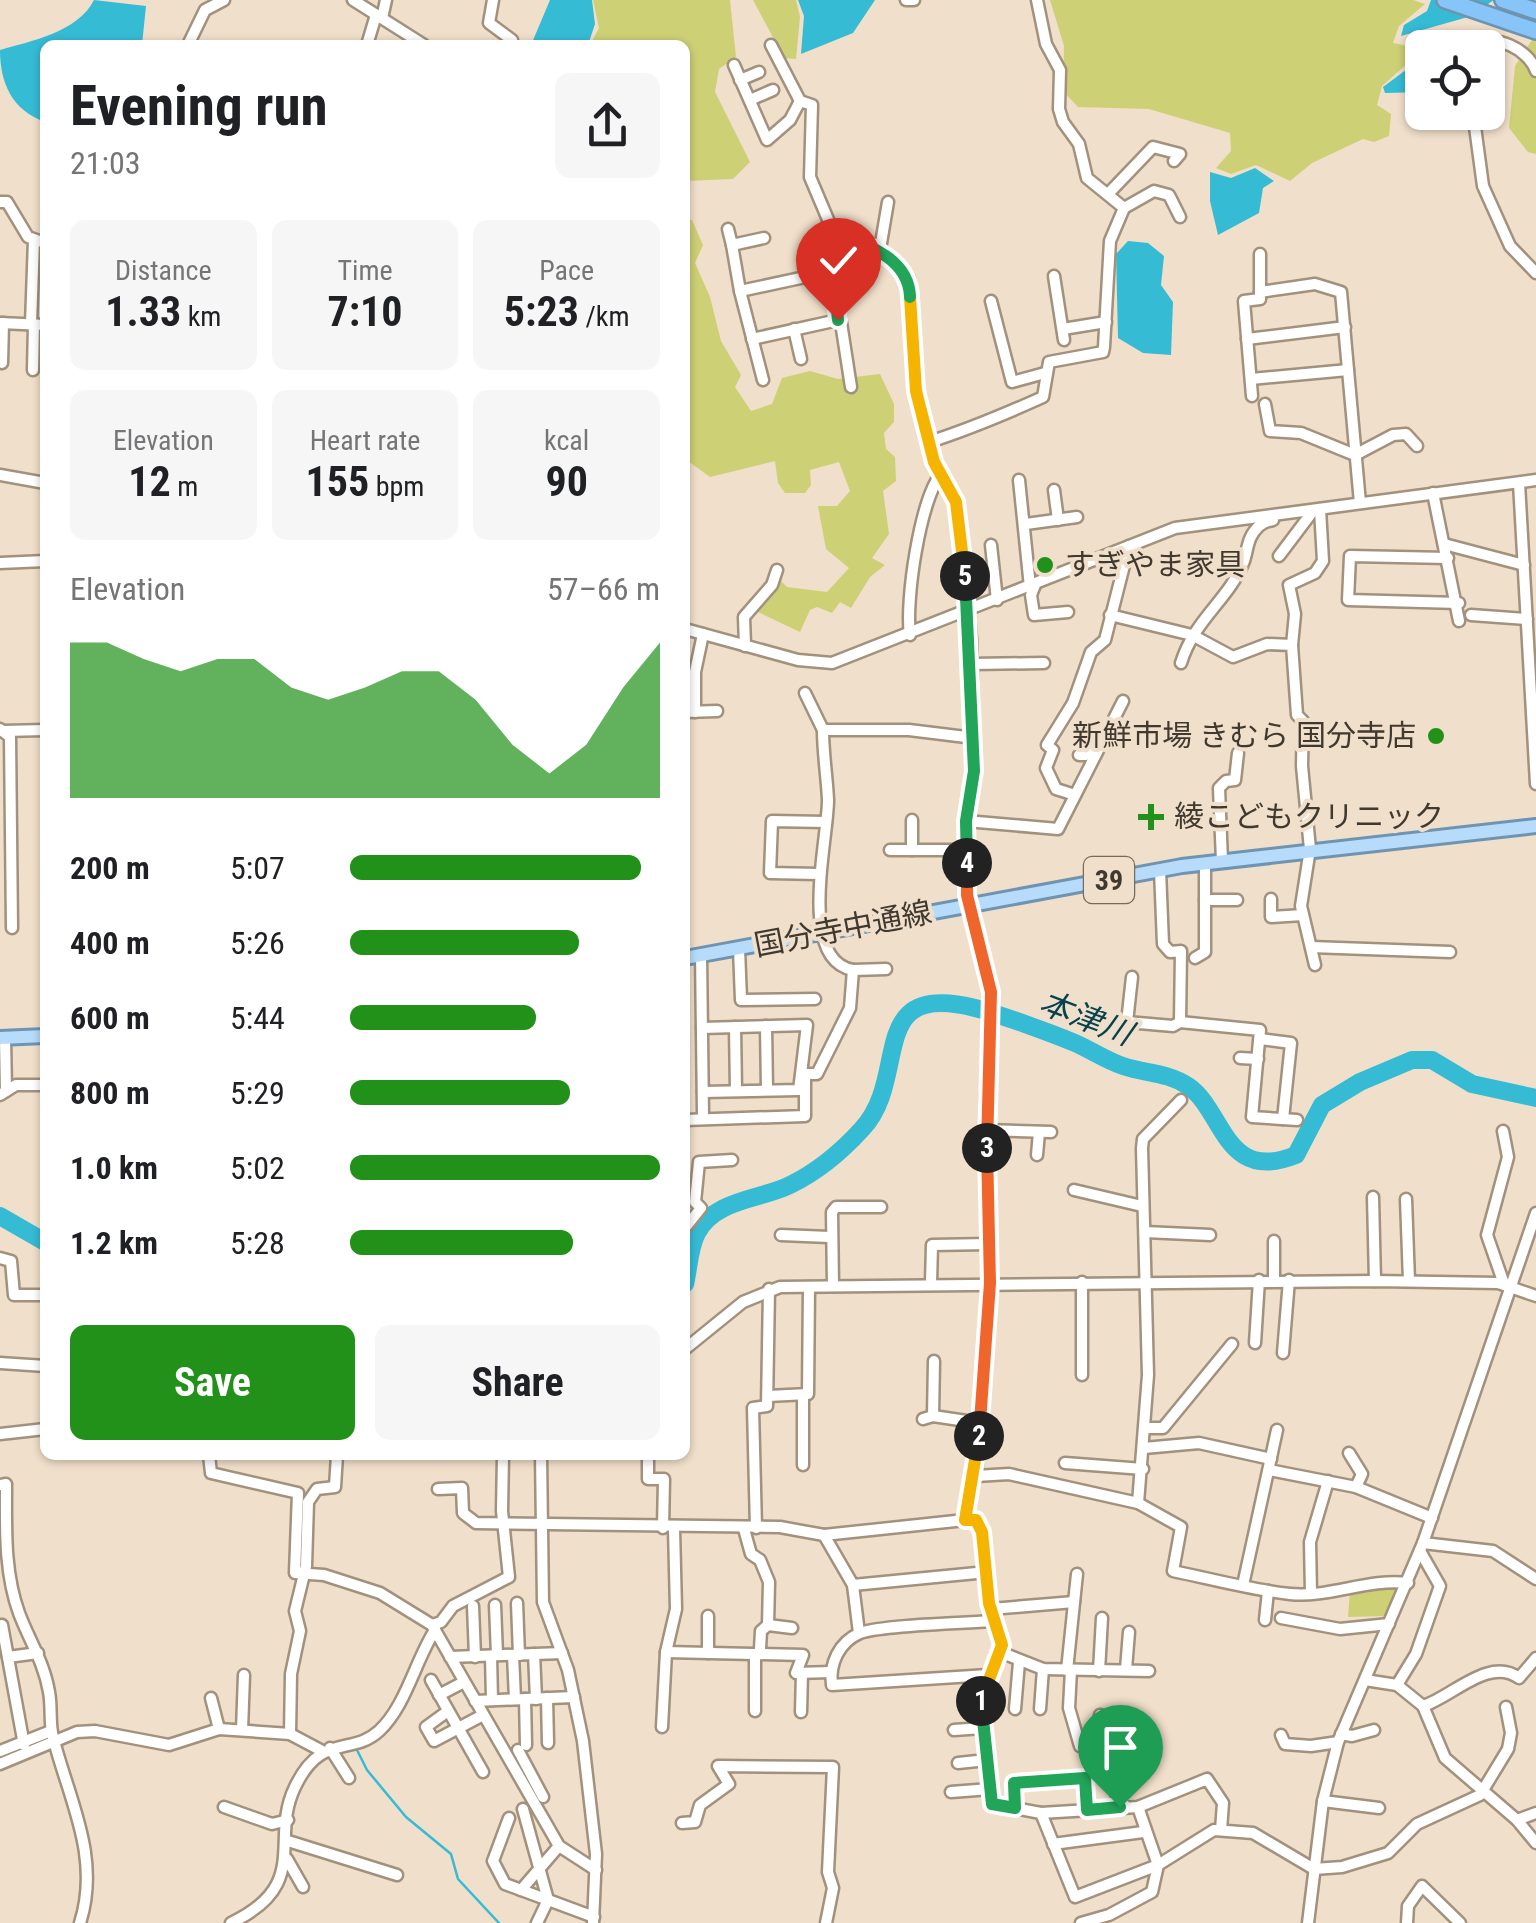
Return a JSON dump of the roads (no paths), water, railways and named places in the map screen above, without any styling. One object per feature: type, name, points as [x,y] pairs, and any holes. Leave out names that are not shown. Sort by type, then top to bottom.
[{"type":"highway","points":[[1445,0],[1536,31]]},
{"type":"highway","points":[[1509,2],[1536,11]]},
{"type":"main road","name":"国分寺中通線","points":[[690,957],[1205,863],[1536,826]]},
{"type":"main road","points":[[3,1038],[40,1036]]},
{"type":"street","points":[[190,40],[205,10],[224,0]]},
{"type":"street","points":[[353,0],[416,40]]},
{"type":"street","points":[[369,40],[386,0]]},
{"type":"street","points":[[493,0],[489,23],[512,40]]},
{"type":"street","points":[[906,0],[914,0]]},
{"type":"street","points":[[1037,0],[1046,44],[1060,70],[1058,109],[1063,122],[1079,144],[1087,178],[1124,208]]},
{"type":"street","points":[[771,46],[800,101],[812,105],[810,176],[839,237],[833,270],[851,387]]},
{"type":"street","points":[[1505,46],[1530,56],[1536,71]]},
{"type":"street","points":[[734,65],[767,140],[790,120],[800,101]]},
{"type":"street","points":[[740,80],[759,72]]},
{"type":"street","points":[[750,100],[773,90]]},
{"type":"street","points":[[1476,130],[1483,186],[1510,246],[1536,273]]},
{"type":"street","points":[[1108,194],[1153,147],[1180,154],[1174,162]]},
{"type":"street","points":[[929,442],[993,422],[1010,408],[1043,397],[1044,373],[1049,362],[1103,352],[1110,240],[1124,208],[1154,190],[1168,195],[1180,217]]},
{"type":"street","points":[[0,202],[6,202],[15,221],[40,241],[33,370]]},
{"type":"street","points":[[880,255],[888,202]]},
{"type":"street","points":[[728,229],[762,380]]},
{"type":"street","points":[[839,237],[897,263],[909,279],[911,363],[929,442],[956,502],[969,612],[974,771],[966,850],[969,905],[985,955],[991,1002],[986,1130],[990,1283],[976,1476],[968,1493],[965,1520]]},
{"type":"street","points":[[732,245],[764,238]]},
{"type":"street","points":[[1252,396],[1244,301],[1260,299],[1260,254]]},
{"type":"street","points":[[740,291],[833,270]]},
{"type":"street","points":[[1054,276],[1063,334],[1106,322]]},
{"type":"street","points":[[1260,292],[1315,284],[1341,292],[1360,503]]},
{"type":"street","points":[[990,301],[1012,382],[1044,373]]},
{"type":"street","points":[[752,338],[838,320]]},
{"type":"street","points":[[2,363],[1,323],[36,324]]},
{"type":"street","points":[[1247,339],[1345,327]]},
{"type":"street","points":[[794,329],[801,359]]},
{"type":"street","points":[[1251,379],[1348,370]]},
{"type":"street","points":[[1265,404],[1270,431],[1302,433],[1355,455]]},
{"type":"street","points":[[1355,455],[1394,434],[1406,434],[1417,446]]},
{"type":"street","points":[[910,635],[910,588],[916,549],[941,474]]},
{"type":"street","points":[[0,475],[40,482]]},
{"type":"street","points":[[1018,480],[1034,615],[1068,612]]},
{"type":"street","points":[[690,630],[815,664],[832,663],[1188,526],[1536,480]]},
{"type":"street","points":[[1519,482],[1536,784]]},
{"type":"street","points":[[1054,490],[1058,520]]},
{"type":"street","points":[[1432,494],[1459,621]]},
{"type":"street","points":[[1279,556],[1317,509]]},
{"type":"street","points":[[1314,965],[1303,915],[1310,849],[1302,766],[1303,721],[1297,715],[1292,645],[1295,614],[1289,585],[1315,572],[1323,562],[1317,509]]},
{"type":"street","points":[[1181,662],[1192,635],[1245,559],[1246,543],[1258,527],[1292,513]]},
{"type":"street","points":[[1026,524],[1077,517]]},
{"type":"street","points":[[1444,544],[1524,565]]},
{"type":"street","points":[[991,545],[997,600]]},
{"type":"street","points":[[1076,795],[1056,788],[1046,768],[1053,750],[1046,746],[1073,703],[1091,652],[1105,640],[1129,546]]},
{"type":"street","points":[[1448,558],[1350,556],[1348,600],[1458,603]]},
{"type":"street","points":[[0,563],[40,561]]},
{"type":"street","points":[[745,646],[744,618],[772,585],[777,570]]},
{"type":"street","points":[[1110,615],[1192,635],[1233,657],[1266,644],[1292,645]]},
{"type":"street","points":[[1471,615],[1527,619]]},
{"type":"street","points":[[702,634],[690,712],[718,712]]},
{"type":"street","points":[[972,664],[1044,663]]},
{"type":"street","points":[[805,693],[824,730],[826,822],[819,874],[826,952],[839,968],[886,969]]},
{"type":"street","points":[[1079,755],[1093,750],[1123,701]]},
{"type":"street","points":[[1,730],[40,730]]},
{"type":"street","points":[[1,730],[10,738],[12,928]]},
{"type":"street","points":[[824,730],[909,730],[974,738]]},
{"type":"street","points":[[966,821],[1058,829],[1089,762],[1097,756],[1102,734]]},
{"type":"street","points":[[1222,861],[1219,788],[1226,781],[1235,780],[1238,753]]},
{"type":"street","points":[[819,874],[770,873],[772,820],[826,822]]},
{"type":"street","points":[[912,820],[912,850]]},
{"type":"street","points":[[890,850],[966,850]]},
{"type":"street","points":[[1195,958],[1205,952],[1205,863]]},
{"type":"street","points":[[1160,870],[1163,944],[1170,952],[1181,951],[1180,1022]]},
{"type":"street","points":[[1271,899],[1271,917],[1303,915]]},
{"type":"street","points":[[1205,900],[1237,900]]},
{"type":"street","points":[[1310,947],[1450,952]]},
{"type":"street","points":[[738,949],[741,1000],[815,999]]},
{"type":"street","points":[[701,955],[703,1114]]},
{"type":"street","points":[[690,1120],[804,1116],[805,1074],[816,1074],[850,1008],[853,970]]},
{"type":"street","points":[[1132,977],[1127,1026],[1173,1026],[1180,1022],[1260,1030],[1252,1117],[1297,1120]]},
{"type":"street","points":[[702,1028],[807,1025],[808,1047],[800,1090],[703,1092]]},
{"type":"street","points":[[766,1026],[767,1090]]},
{"type":"street","points":[[735,1027],[736,1091]]},
{"type":"street","points":[[3,1038],[3,1093]]},
{"type":"street","points":[[1260,1039],[1291,1044],[1283,1119]]},
{"type":"street","points":[[1240,1058],[1258,1060]]},
{"type":"street","points":[[3,1093],[16,1085],[40,1085]]},
{"type":"street","points":[[1138,1503],[1145,1428],[1143,1139],[1181,1100]]},
{"type":"street","points":[[986,1130],[1045,1132],[1038,1156]]},
{"type":"street","points":[[1503,1132],[1508,1157],[1486,1235],[1507,1284]]},
{"type":"street","points":[[690,1221],[700,1208],[695,1202],[699,1162],[732,1160]]},
{"type":"street","points":[[1074,1190],[1142,1206]]},
{"type":"street","points":[[1373,1196],[1375,1280]]},
{"type":"street","points":[[1406,1199],[1409,1281]]},
{"type":"street","points":[[832,1286],[830,1237],[836,1207],[881,1207]]},
{"type":"street","points":[[1308,1923],[1323,1801],[1340,1738],[1422,1547],[1507,1284],[1536,1213]]},
{"type":"street","points":[[1144,1232],[1210,1234]]},
{"type":"street","points":[[781,1235],[830,1237]]},
{"type":"street","points":[[1274,1241],[1274,1280]]},
{"type":"street","points":[[931,1283],[932,1245],[989,1244]]},
{"type":"street","points":[[0,1258],[11,1261],[14,1295],[40,1294]]},
{"type":"street","points":[[1255,1343],[1259,1280]]},
{"type":"street","points":[[1283,1354],[1289,1280]]},
{"type":"street","points":[[690,1345],[742,1302],[769,1288],[1375,1280],[1507,1284],[1536,1296]]},
{"type":"street","points":[[1082,1282],[1082,1374]]},
{"type":"street","points":[[768,1396],[808,1394],[809,1286]]},
{"type":"street","points":[[756,1528],[753,1408],[767,1406],[769,1288]]},
{"type":"street","points":[[1145,1428],[1162,1428],[1232,1344]]},
{"type":"street","points":[[934,1360],[928,1417],[980,1423]]},
{"type":"street","points":[[0,1363],[40,1366]]},
{"type":"street","points":[[803,1396],[803,1465]]},
{"type":"street","points":[[0,1434],[40,1430]]},
{"type":"street","points":[[1243,1586],[1278,1430]]},
{"type":"street","points":[[1144,1448],[1199,1444],[1356,1487],[1432,1518]]},
{"type":"street","points":[[1349,1453],[1362,1474],[1356,1487]]},
{"type":"street","points":[[210,1460],[211,1473],[298,1493],[295,1574],[344,1580],[380,1593],[433,1628],[559,1846],[596,1870]]},
{"type":"street","points":[[290,1734],[291,1674],[300,1631],[295,1611],[304,1574],[308,1502],[317,1489],[335,1487],[337,1460]]},
{"type":"street","points":[[231,1923],[248,1913],[278,1883],[286,1858],[288,1820],[296,1785],[330,1752],[364,1741],[386,1724],[433,1628],[454,1606],[510,1577],[503,1460]]},
{"type":"street","points":[[509,1818],[493,1862],[505,1884],[594,1920],[596,1870],[574,1697],[543,1602],[541,1460]]},
{"type":"street","points":[[648,1460],[648,1479],[664,1479],[676,1609],[666,1652],[662,1727]]},
{"type":"street","points":[[1066,1464],[1142,1469]]},
{"type":"street","points":[[976,1476],[1010,1474],[1138,1503],[1181,1527],[1173,1571],[1268,1591],[1311,1592],[1376,1580],[1408,1583]]},
{"type":"street","points":[[1311,1592],[1310,1542],[1328,1481]]},
{"type":"street","points":[[0,1485],[6,1484],[6,1560],[20,1617],[38,1654],[49,1692],[53,1738],[74,1794],[83,1836],[87,1900],[80,1923]]},
{"type":"street","points":[[438,1488],[462,1488],[463,1513],[476,1523],[756,1528],[824,1535],[965,1520],[980,1524],[992,1615],[1002,1645],[981,1701],[992,1804],[1040,1813],[1138,1807],[1207,1779],[1223,1804],[1221,1830]]},
{"type":"street","points":[[744,1529],[751,1554],[760,1560],[769,1582],[768,1626]]},
{"type":"street","points":[[824,1535],[853,1585],[859,1634]]},
{"type":"street","points":[[1422,1547],[1493,1551],[1536,1579]]},
{"type":"street","points":[[1397,1685],[1416,1654],[1440,1586],[1422,1547]]},
{"type":"street","points":[[853,1585],[986,1572]]},
{"type":"street","points":[[1076,1574],[1069,1708],[1080,1746]]},
{"type":"street","points":[[1265,1620],[1268,1591]]},
{"type":"street","points":[[988,1675],[832,1685],[830,1672],[838,1652],[859,1634],[1074,1602]]},
{"type":"street","points":[[517,1603],[516,1655],[548,1743]]},
{"type":"street","points":[[492,1700],[496,1605]]},
{"type":"street","points":[[473,1606],[475,1656]]},
{"type":"street","points":[[708,1616],[708,1653]]},
{"type":"street","points":[[1099,1672],[1102,1618]]},
{"type":"street","points":[[1280,1618],[1340,1629],[1389,1624]]},
{"type":"street","points":[[2,1625],[24,1745]]},
{"type":"street","points":[[755,1711],[761,1631],[768,1626],[792,1628]]},
{"type":"street","points":[[1126,1669],[1128,1632]]},
{"type":"street","points":[[666,1652],[803,1655],[796,1673],[830,1672]]},
{"type":"street","points":[[1000,1652],[1043,1669],[1150,1671]]},
{"type":"street","points":[[450,1658],[562,1653]]},
{"type":"street","points":[[8,1657],[38,1654]]},
{"type":"street","points":[[534,1654],[522,1747],[543,1797]]},
{"type":"street","points":[[1423,1706],[1486,1673],[1512,1672],[1519,1678],[1536,1658]]},
{"type":"street","points":[[1014,1709],[1019,1662]]},
{"type":"street","points":[[1040,1709],[1043,1669]]},
{"type":"street","points":[[800,1712],[802,1673]]},
{"type":"street","points":[[242,1730],[244,1675]]},
{"type":"street","points":[[431,1680],[483,1772]]},
{"type":"street","points":[[1365,1680],[1397,1685],[1423,1706],[1445,1758],[1516,1820],[1536,1843]]},
{"type":"street","points":[[439,1695],[464,1682]]},
{"type":"street","points":[[476,1701],[574,1697]]},
{"type":"street","points":[[210,1698],[219,1728]]},
{"type":"street","points":[[1040,1813],[1075,1897],[1158,1865],[1205,1832],[1221,1830],[1254,1833],[1314,1868],[1342,1867],[1388,1852],[1417,1824],[1480,1795],[1508,1750],[1511,1734],[1506,1707]]},
{"type":"street","points":[[448,1711],[426,1727],[434,1742],[484,1715]]},
{"type":"street","points":[[1100,1715],[1119,1808]]},
{"type":"street","points":[[0,1751],[94,1731],[179,1745],[219,1728],[290,1734],[330,1752],[349,1778]]},
{"type":"street","points":[[954,1730],[983,1728]]},
{"type":"street","points":[[1281,1735],[1286,1744],[1295,1746],[1374,1730]]},
{"type":"street","points":[[0,1764],[53,1738]]},
{"type":"street","points":[[1111,1758],[1146,1751]]},
{"type":"street","points":[[958,1763],[987,1760]]},
{"type":"street","points":[[682,1823],[696,1822],[700,1805],[730,1784],[718,1766],[832,1767],[828,1872],[832,1888],[826,1923]]},
{"type":"street","points":[[1015,1808],[1014,1783],[1085,1778],[1087,1810]]},
{"type":"street","points":[[951,1792],[990,1789]]},
{"type":"street","points":[[1323,1801],[1379,1808]]},
{"type":"street","points":[[224,1806],[272,1824],[288,1820]]},
{"type":"street","points":[[1081,1923],[1109,1915],[1152,1892],[1158,1865],[1143,1832],[1138,1807]]},
{"type":"street","points":[[523,1809],[548,1900],[537,1923]]},
{"type":"street","points":[[1516,1820],[1536,1813]]},
{"type":"street","points":[[1053,1844],[1143,1832]]},
{"type":"street","points":[[288,1842],[397,1876]]},
{"type":"street","points":[[521,1890],[559,1846]]},
{"type":"street","points":[[286,1858],[303,1887]]},
{"type":"street","points":[[1407,1923],[1408,1906],[1422,1886],[1460,1923]]},
{"type":"water","points":[[94,0],[146,6],[143,40],[40,40],[40,120],[34,117],[10,94],[2,73],[0,50],[65,28],[87,11]]},
{"type":"water","points":[[550,0],[592,0],[595,24],[590,40],[533,40]]},
{"type":"water","points":[[798,0],[875,0],[853,33],[801,54],[804,16]]},
{"type":"water","points":[[1431,0],[1494,0],[1468,17],[1422,30],[1405,30],[1401,36],[1404,25],[1427,11]]},
{"type":"water","points":[[1405,71],[1405,92],[1385,93],[1383,87]]},
{"type":"water","points":[[1255,168],[1274,181],[1263,188],[1259,213],[1218,235],[1210,201],[1210,172],[1231,178]]},
{"type":"water","points":[[1128,241],[1148,243],[1164,256],[1161,285],[1173,302],[1171,355],[1143,353],[1118,338],[1116,254]]},
{"type":"waterway","name":"本津川","points":[[690,1256],[697,1233],[715,1213],[800,1180],[846,1146],[876,1108],[903,1020],[917,1008],[940,1003],[985,1011],[1065,1039],[1117,1064],[1180,1081],[1200,1097],[1228,1140],[1254,1160],[1272,1161],[1296,1155],[1322,1105],[1360,1082],[1412,1060],[1432,1060],[1472,1084],[1536,1098]]},
{"type":"waterway","name":"本津川","points":[[0,1216],[40,1239]]},
{"type":"waterway","points":[[356,1748],[367,1770],[406,1817],[451,1854],[458,1879],[499,1923]]},
{"type":"place","name":"すぎやま家具","points":[[1045,565]]},
{"type":"place","name":"新鮮市場 きむら 国分寺店","points":[[1436,736]]},
{"type":"place","name":"綾こどもクリニック","points":[[1151,817]]}]
